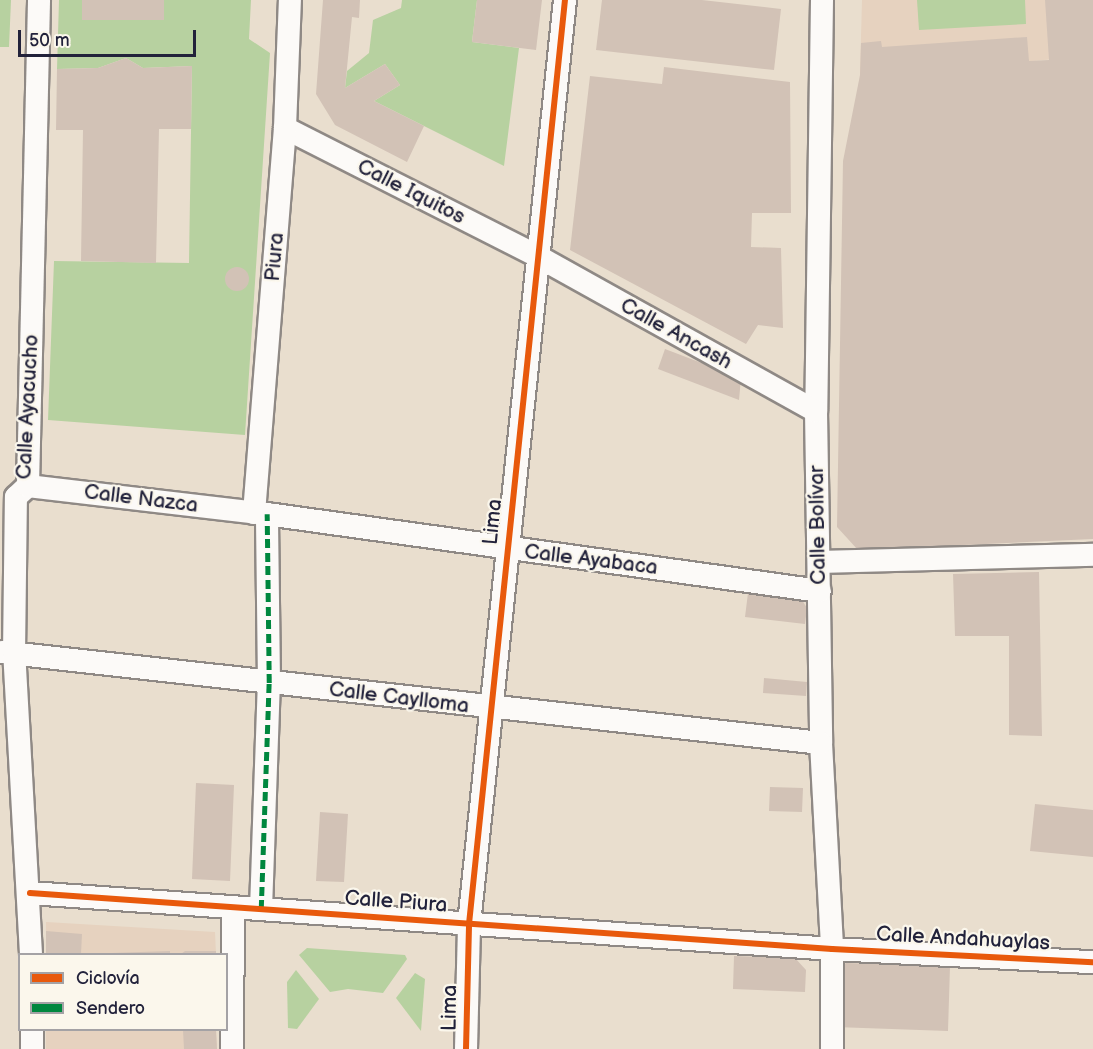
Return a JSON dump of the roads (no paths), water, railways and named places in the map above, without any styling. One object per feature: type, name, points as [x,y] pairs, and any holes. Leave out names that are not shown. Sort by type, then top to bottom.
[{"type":"street","name":"Calle Ayacucho","points":[[31,953],[30,892],[7,653],[39,0]]},
{"type":"street","name":"Piura","points":[[260,513],[285,128],[290,0]]},
{"type":"street","name":"Lima","points":[[466,1049],[469,924],[506,550],[565,0]]},
{"type":"street","name":"Calle Bolívar","points":[[822,0],[816,411],[821,743],[832,949],[832,1049]]},
{"type":"street","name":"Calle Iquitos","points":[[285,128],[537,256]]},
{"type":"street","name":"Calle Ancash","points":[[537,256],[816,411]]},
{"type":"street","name":"Calle Nazca","points":[[15,493],[260,513]]},
{"type":"street","name":"Calle Ayabaca","points":[[260,513],[506,550],[820,591]]},
{"type":"street","points":[[260,513],[268,682],[261,909]]},
{"type":"street","points":[[820,562],[1093,555]]},
{"type":"street","name":"Calle Caylloma","points":[[7,653],[490,709],[821,743]]},
{"type":"street","name":"Calle Piura","points":[[30,892],[832,949]]},
{"type":"street","points":[[232,1049],[233,907]]},
{"type":"street","name":"Calle Andahuaylas","points":[[832,949],[1093,962]]},
{"type":"street","points":[[32,1031],[32,1049]]}]
